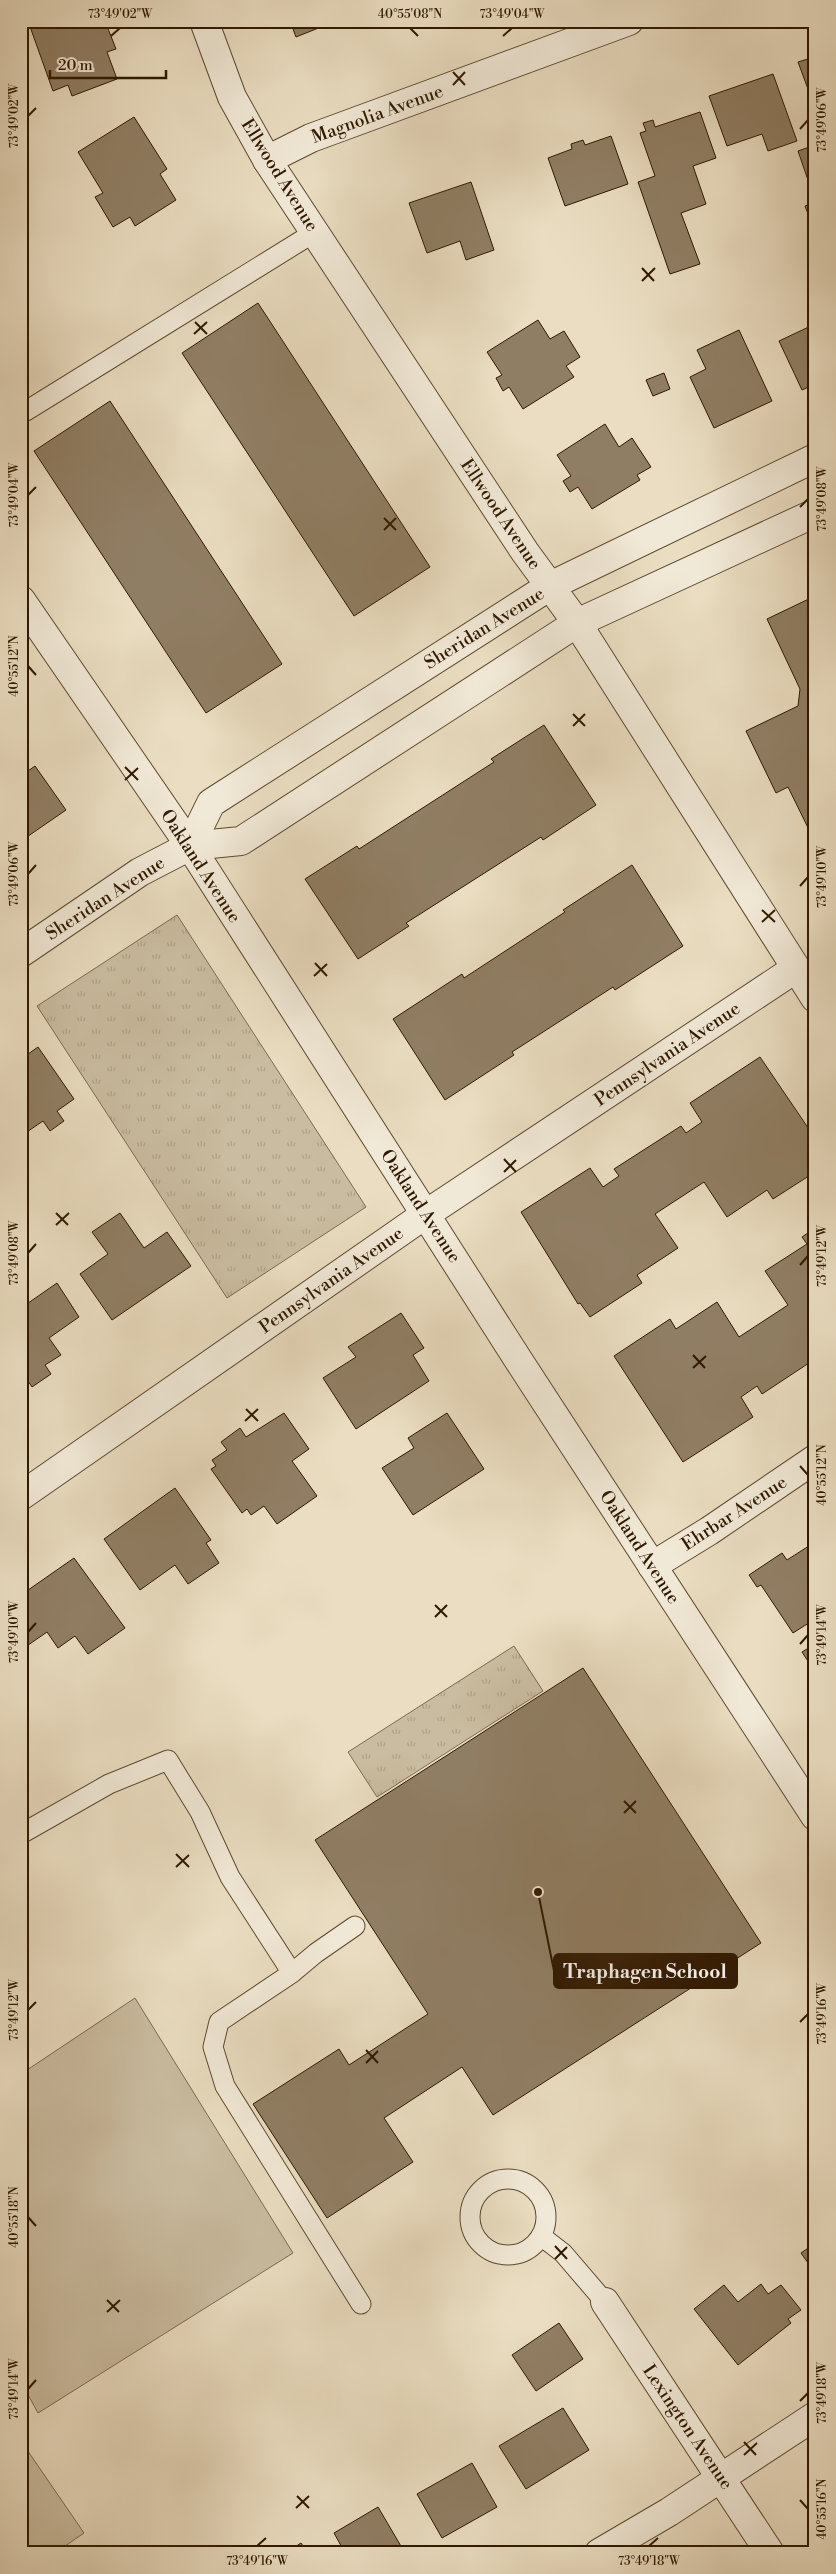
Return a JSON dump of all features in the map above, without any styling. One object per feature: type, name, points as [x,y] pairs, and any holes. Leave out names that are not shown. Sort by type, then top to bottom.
[{"type":"street","name":"Ellwood Avenue","points":[[204,21],[232,97],[267,160],[525,552],[577,623],[815,998]]},
{"type":"street","name":"Magnolia Avenue","points":[[267,160],[311,138],[629,21]]},
{"type":"street","name":"Sheridan Avenue","points":[[190,846],[211,802],[550,586],[815,458]]},
{"type":"street","name":"Sheridan Avenue","points":[[21,953],[140,872],[190,846],[241,841],[577,623],[815,513]]},
{"type":"street","name":"Oakland Avenue","points":[[21,600],[190,846],[652,1566],[815,1816]]},
{"type":"street","name":"Pennsylvania Avenue","points":[[21,1496],[426,1214],[795,969]]},
{"type":"street","name":"Ehrbar Avenue","points":[[652,1566],[709,1531],[815,1459]]},
{"type":"street","name":"Lexington Avenue","points":[[605,2302],[770,2553]]},
{"type":"street","points":[[600,2553],[722,2478],[815,2416]]},
{"type":"lane","points":[[26,411],[315,232]]},
{"type":"lane","points":[[21,1834],[110,1784],[168,1760],[200,1812],[230,1877],[292,1973]]},
{"type":"lane","points":[[355,1926],[316,1953],[292,1973],[219,2022],[213,2048],[226,2086],[361,2304]]},
{"type":"lane","points":[[513,2179],[525,2183],[536,2191],[543,2201],[545,2224],[541,2236],[534,2245],[523,2252],[512,2254],[489,2249],[480,2242],[472,2225],[472,2206],[478,2194],[488,2185],[500,2180],[513,2179]]},
{"type":"lane","points":[[541,2236],[563,2253],[605,2302]]},
{"type":"green space","points":[[177,915],[366,1207],[227,1298],[37,1006]]},
{"type":"green space","points":[[514,1646],[543,1691],[377,1797],[348,1752]]},
{"type":"green space","points":[[135,1998],[293,2253],[38,2413],[21,2382],[21,2074]]},
{"type":"green space","points":[[21,2441],[84,2533],[55,2553],[21,2553]]},
{"type":"building","points":[[28,21],[105,21],[116,49],[107,52],[117,79],[72,96],[68,85],[53,91]]},
{"type":"building","points":[[290,21],[336,21],[296,37]]},
{"type":"building","points":[[815,58],[815,108],[798,62]]},
{"type":"building","points":[[773,74],[797,141],[768,151],[762,134],[727,146],[709,96]]},
{"type":"building","points":[[700,112],[716,158],[693,166],[706,204],[681,213],[700,264],[670,274],[638,182],[655,176],[640,133],[646,131],[643,123],[653,120],[655,127]]},
{"type":"building","points":[[134,117],[167,169],[160,174],[176,200],[135,226],[130,217],[113,227],[95,197],[103,193],[78,152]]},
{"type":"building","points":[[611,136],[628,184],[565,206],[548,158],[572,149],[571,144],[583,140],[585,145]]},
{"type":"building","points":[[815,145],[815,181],[809,183],[798,151]]},
{"type":"building","points":[[471,182],[494,250],[466,260],[460,241],[427,253],[409,203]]},
{"type":"building","points":[[815,202],[815,232],[805,206]]},
{"type":"building","points":[[258,303],[430,567],[354,616],[182,353]]},
{"type":"building","points":[[538,320],[550,339],[564,331],[580,357],[566,366],[574,377],[523,409],[509,387],[503,391],[496,378],[502,375],[487,352]]},
{"type":"building","points":[[815,324],[815,384],[802,390],[779,341]]},
{"type":"building","points":[[739,330],[772,401],[714,428],[690,377],[706,369],[697,350]]},
{"type":"building","points":[[664,373],[670,389],[653,396],[646,380]]},
{"type":"building","points":[[110,401],[282,664],[206,713],[34,451]]},
{"type":"building","points":[[605,424],[619,447],[632,438],[651,467],[637,475],[640,480],[592,509],[578,487],[570,492],[563,481],[571,476],[557,455]]},
{"type":"building","points":[[815,596],[815,842],[788,787],[776,793],[746,731],[798,706],[800,689],[767,619]]},
{"type":"building","points":[[544,725],[596,805],[543,840],[541,837],[406,923],[409,926],[358,959],[305,879],[357,846],[359,849],[494,762],[491,759]]},
{"type":"building","points":[[35,766],[66,810],[21,841],[21,776]]},
{"type":"building","points":[[632,865],[683,946],[615,990],[613,987],[512,1052],[514,1055],[445,1100],[393,1019],[462,974],[464,978],[565,912],[563,910]]},
{"type":"building","points":[[38,1047],[74,1099],[57,1111],[64,1121],[50,1131],[43,1121],[21,1136],[21,1059]]},
{"type":"building","points":[[760,1057],[815,1138],[815,1172],[773,1199],[767,1190],[727,1217],[704,1182],[655,1214],[678,1248],[637,1275],[642,1283],[590,1317],[580,1303],[578,1304],[521,1212],[590,1168],[603,1187],[619,1176],[614,1169],[681,1126],[686,1133],[702,1122],[690,1103]]},
{"type":"building","points":[[21,1168],[27,1177],[21,1181]]},
{"type":"building","points":[[120,1213],[144,1248],[167,1232],[191,1266],[112,1320],[80,1274],[108,1254],[92,1232]]},
{"type":"building","points":[[815,1228],[815,1359],[762,1394],[757,1386],[741,1397],[753,1417],[683,1462],[614,1356],[670,1319],[676,1329],[717,1302],[739,1337],[788,1305],[765,1271],[807,1244],[802,1237]]},
{"type":"building","points":[[57,1283],[79,1317],[49,1338],[61,1355],[45,1365],[51,1374],[32,1387],[26,1378],[21,1382],[21,1308]]},
{"type":"building","points":[[401,1313],[424,1348],[413,1355],[429,1381],[356,1429],[323,1378],[356,1357],[348,1347]]},
{"type":"building","points":[[284,1413],[309,1449],[292,1461],[317,1496],[277,1524],[264,1506],[251,1515],[247,1509],[242,1513],[211,1469],[216,1466],[212,1460],[227,1450],[221,1442],[240,1428],[246,1437]]},
{"type":"building","points":[[447,1413],[484,1469],[413,1515],[382,1468],[414,1448],[408,1438]]},
{"type":"building","points":[[175,1488],[211,1540],[206,1543],[219,1563],[188,1584],[175,1565],[140,1590],[104,1539]]},
{"type":"building","points":[[815,1542],[815,1619],[793,1633],[761,1585],[757,1587],[749,1575],[782,1553],[787,1560]]},
{"type":"building","points":[[74,1558],[125,1628],[88,1654],[75,1636],[58,1648],[47,1632],[21,1650],[21,1595]]},
{"type":"building","points":[[815,1644],[815,1672],[802,1652]]},
{"type":"building","points":[[583,1668],[761,1943],[493,2115],[462,2067],[384,2118],[413,2162],[327,2218],[253,2104],[339,2049],[349,2065],[428,2014],[315,1840]]},
{"type":"building","points":[[815,2232],[815,2273],[801,2253],[814,2244],[808,2237]]},
{"type":"building","points":[[761,2284],[768,2294],[781,2285],[801,2310],[788,2319],[791,2323],[738,2365],[694,2309],[724,2285],[738,2302]]},
{"type":"building","points":[[559,2323],[583,2359],[536,2391],[512,2355]]},
{"type":"building","points":[[563,2408],[589,2450],[526,2489],[499,2446]]},
{"type":"building","points":[[472,2463],[497,2507],[442,2538],[417,2494]]},
{"type":"building","points":[[378,2507],[405,2553],[345,2553],[334,2533]]},
{"type":"building","points":[[301,2543],[308,2553],[286,2553]]},
{"type":"place","name":"Traphagen School","points":[[538,1892]]}]
